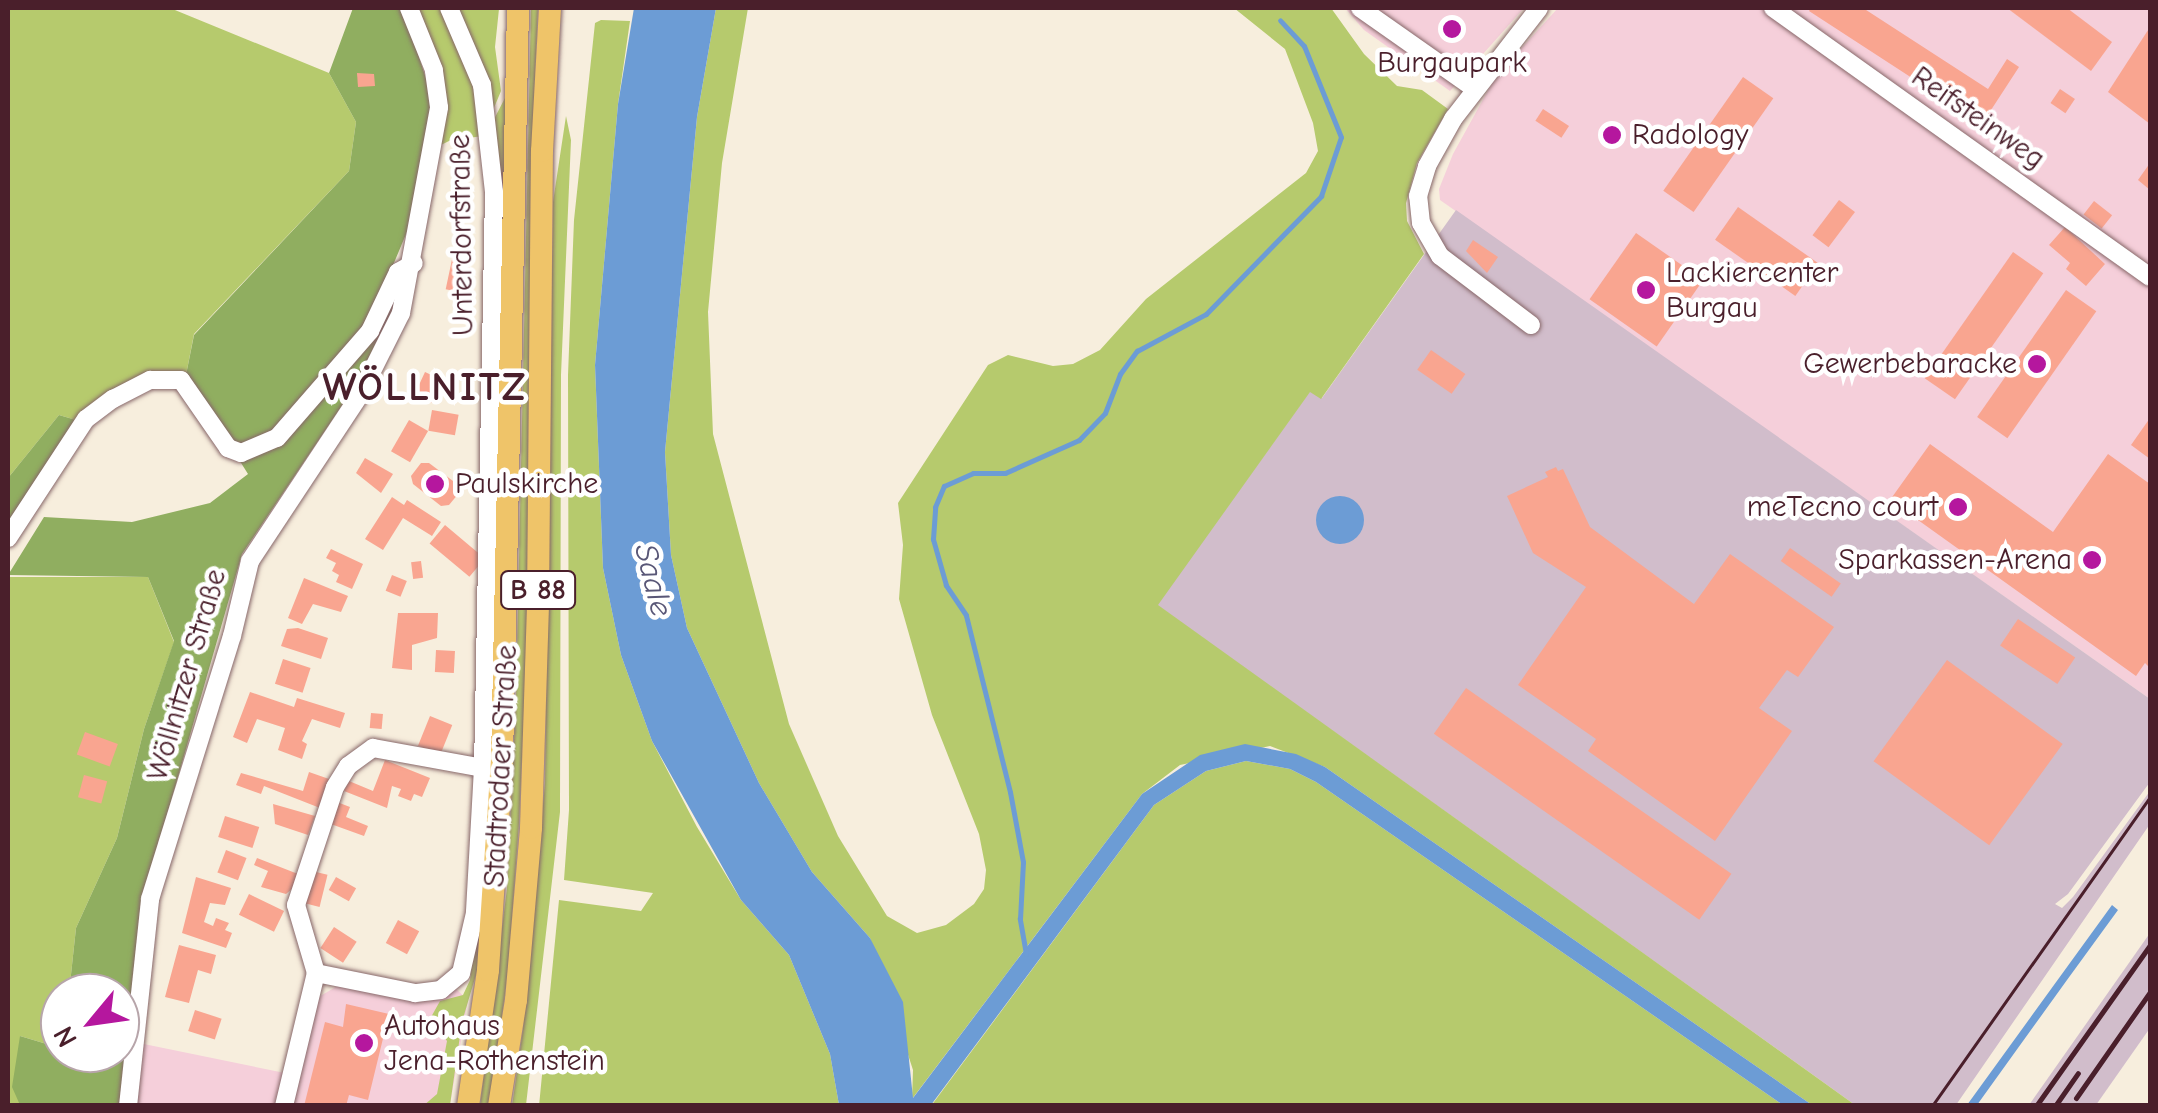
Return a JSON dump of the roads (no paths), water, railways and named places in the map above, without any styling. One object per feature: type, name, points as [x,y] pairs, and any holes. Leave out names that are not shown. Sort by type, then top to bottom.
[{"type":"main road","name":"Stadtrodaer Straße","points":[[468,1106],[488,970],[502,760],[518,8]]},
{"type":"main road","name":"Stadtrodaer Straße","points":[[499,1106],[516,1000],[530,828],[538,604],[542,151],[550,8]]},
{"type":"street","name":"Wöllnitzer Straße","points":[[128,1106],[150,899],[232,636],[250,561],[387,348],[414,263],[439,107],[434,70],[409,8]]},
{"type":"street","name":"Unterdorfstraße","points":[[316,973],[415,993],[442,990],[461,973],[474,913],[482,768],[494,192],[482,85],[449,8]]},
{"type":"street","points":[[1360,8],[1474,88]]},
{"type":"street","points":[[1531,325],[1440,256],[1418,211],[1427,166],[1474,88],[1539,8]]},
{"type":"street","name":"Reifsteinweg","points":[[1773,8],[2150,275]]},
{"type":"street","points":[[8,538],[86,419],[113,399],[150,380],[180,380],[228,448],[240,453],[278,438],[370,331],[398,272],[414,263]]},
{"type":"street","points":[[284,1106],[316,973],[296,906],[316,838],[348,766],[373,748],[388,747],[482,768]]},
{"type":"water","name":"Saale","points":[[634,8],[716,8],[697,117],[665,452],[671,555],[687,628],[759,783],[812,872],[870,938],[903,1002],[913,1098],[1142,794],[1200,755],[1245,744],[1296,754],[1325,767],[1812,1105],[1783,1105],[1316,782],[1290,769],[1246,761],[1206,771],[1154,805],[931,1105],[839,1105],[830,1054],[789,955],[741,900],[652,741],[621,655],[603,568],[595,365],[618,104]]},
{"type":"water","points":[[1340,496],[1357,503],[1364,520],[1357,537],[1340,544],[1323,537],[1316,520],[1323,503]]},
{"type":"water","points":[[2112,905],[2118,910],[1977,1105],[1967,1105]]},
{"type":"waterway","points":[[1026,954],[1020,919],[1023,862],[1010,792],[966,615],[946,585],[933,539],[935,507],[944,486],[973,473],[1005,473],[1079,440],[1105,413],[1120,374],[1137,351],[1206,314],[1321,196],[1341,137],[1304,46],[1280,20]]},
{"type":"tram line","points":[[1932,1106],[2150,797]]},
{"type":"railway","points":[[2036,1106],[2150,945]]},
{"type":"railway","points":[[2076,1098],[2150,992]]},
{"type":"railway","points":[[2055,1106],[2078,1073]]},
{"type":"place","name":"Burgaupark","points":[[1452,29]]},
{"type":"place","name":"Radology","points":[[1612,135]]},
{"type":"place","name":"Lackiercenter Burgau","points":[[1646,290]]},
{"type":"place","name":"Gewerbebaracke","points":[[2037,364]]},
{"type":"place","name":"Paulskirche","points":[[435,484]]},
{"type":"place","name":"meTecno court","points":[[1958,507]]},
{"type":"place","name":"Sparkassen-Arena","points":[[2092,560]]},
{"type":"place","name":"Autohaus Jena-Rothenstein","points":[[364,1043]]},
{"type":"district","name":"WÖLLNITZ","points":[[425,387]]}]
